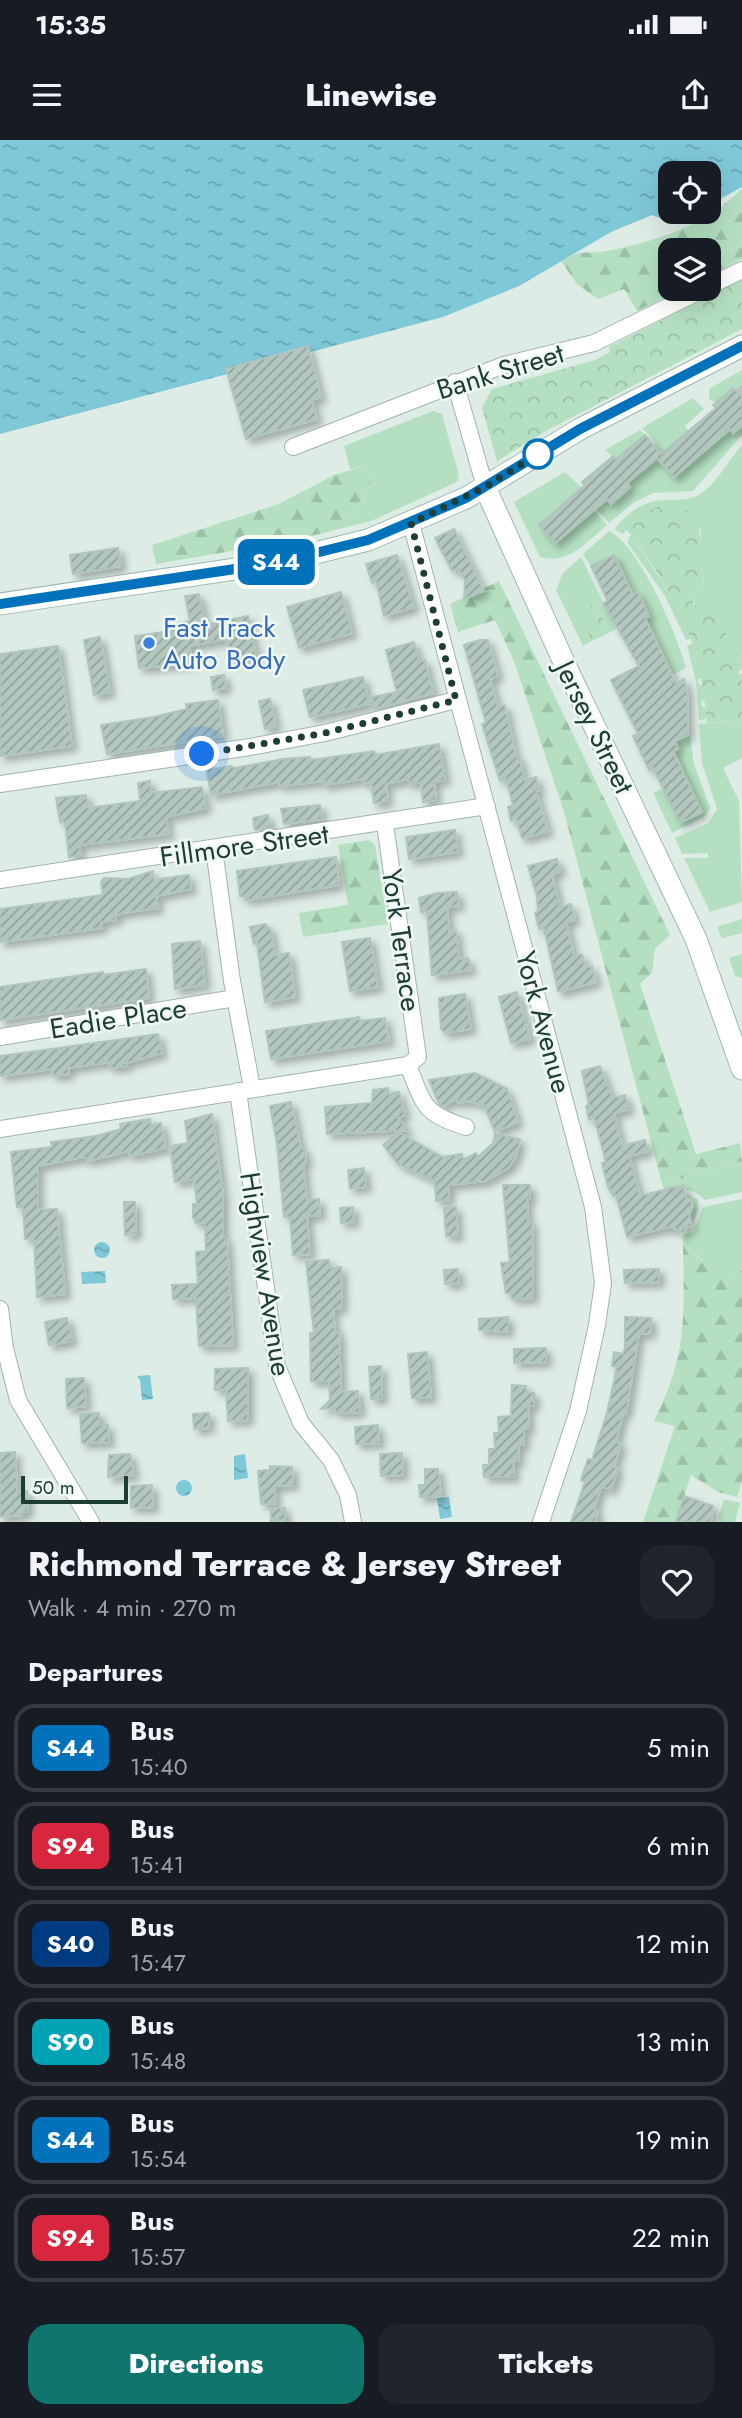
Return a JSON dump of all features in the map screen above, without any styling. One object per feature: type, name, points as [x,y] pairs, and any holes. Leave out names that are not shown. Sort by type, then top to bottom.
[{"type":"main road","points":[[0,604],[296,558],[351,546],[411,523],[485,487],[580,429],[742,346]]},
{"type":"main road","name":"Jersey Street","points":[[485,487],[566,669],[696,939],[742,1069]]},
{"type":"street","name":"Bank Street","points":[[721,280],[742,270]]},
{"type":"street","name":"Bank Street","points":[[293,447],[504,365],[594,343],[680,301]]},
{"type":"street","name":"Jersey Street","points":[[455,382],[485,487]]},
{"type":"street","name":"York Avenue","points":[[411,523],[593,1206],[603,1283],[578,1411],[541,1522]]},
{"type":"street","points":[[0,784],[262,745],[325,733],[456,700]]},
{"type":"street","name":"Fillmore Street","points":[[0,880],[385,824],[487,806]]},
{"type":"street","name":"York Terrace","points":[[385,824],[413,1061],[422,1100],[438,1118],[466,1127]]},
{"type":"street","name":"Highview Avenue","points":[[214,849],[235,998],[277,1366],[301,1423],[331,1460],[348,1495],[353,1522]]},
{"type":"street","name":"Eadie Place","points":[[0,1037],[235,998]]},
{"type":"street","points":[[0,1129],[413,1061]]},
{"type":"street","points":[[0,1309],[5,1348],[18,1400],[91,1522]]},
{"type":"green space","points":[[742,188],[742,259],[721,270],[721,238],[659,238],[693,224],[721,224],[721,207]]},
{"type":"green space","points":[[658,238],[658,301],[637,311],[624,289],[598,299],[577,284],[561,261],[579,253],[607,251]]},
{"type":"green space","points":[[742,279],[742,329],[546,431],[497,461],[482,408],[492,389],[595,360],[610,352],[609,347],[699,301],[721,301],[721,290]]},
{"type":"green space","points":[[742,370],[742,386],[716,403],[709,399],[709,389]]},
{"type":"green space","points":[[693,398],[704,409],[685,426],[689,431],[661,454],[654,445],[656,443],[642,428]]},
{"type":"green space","points":[[433,411],[442,414],[459,475],[457,482],[371,521],[347,527],[366,493],[372,474],[361,467],[350,469],[344,446]]},
{"type":"green space","points":[[742,426],[742,435],[693,491],[653,493],[633,503],[609,523],[596,509],[607,499],[611,503],[630,487],[627,483],[657,458],[674,477],[730,429],[734,433]]},
{"type":"green space","points":[[640,430],[645,435],[616,459],[605,450]]},
{"type":"green space","points":[[742,445],[742,659],[717,620],[694,606],[693,596],[704,583],[700,562],[701,529],[627,530],[623,534],[615,530],[619,523],[639,507],[658,501],[692,498],[700,494],[718,478]]},
{"type":"green space","points":[[361,467],[372,474],[371,480],[347,527],[295,540],[156,564],[152,545],[279,504],[334,475]]},
{"type":"green space","points":[[565,472],[582,488],[539,525],[555,543],[594,510],[607,525],[568,555],[550,559],[540,557],[514,502]]},
{"type":"green space","points":[[659,506],[689,511],[696,519],[700,530],[704,583],[693,596],[693,604],[699,609],[711,608],[742,659],[742,668],[738,673],[742,675],[742,720],[707,723],[698,666],[684,620],[660,577],[627,530],[644,513]]},
{"type":"green space","points":[[609,531],[633,554],[666,614],[686,668],[672,675],[645,618],[649,616],[638,593],[633,595],[614,555],[591,566],[583,554]]},
{"type":"green space","points":[[631,535],[679,606],[692,638],[686,640],[665,596],[627,542]]},
{"type":"green space","points":[[581,557],[616,629],[609,633],[596,604],[579,612],[592,641],[583,646],[556,590],[563,573]]},
{"type":"green space","points":[[499,581],[670,935],[655,949],[652,973],[640,984],[696,1154],[740,1143],[742,1161],[662,1184],[564,812],[514,661],[495,620],[458,632],[450,604]]},
{"type":"green space","points":[[596,604],[609,633],[592,641],[578,612]]},
{"type":"green space","points":[[693,643],[702,678],[698,679],[699,685],[703,685],[705,700],[701,701],[702,707],[705,707],[707,719],[699,720],[696,681],[687,646]]},
{"type":"green space","points":[[742,720],[742,758],[723,768],[739,801],[742,902],[710,912],[684,858],[708,858],[708,853],[682,854],[675,838],[708,823],[717,809],[702,763],[699,724]]},
{"type":"green space","points":[[690,735],[694,764],[710,808],[705,816],[672,833],[653,793],[663,788],[680,823],[702,812],[673,751],[678,749],[675,741]]},
{"type":"green space","points":[[369,840],[375,845],[388,924],[303,937],[299,913],[348,905],[338,845]]},
{"type":"green space","points":[[742,919],[742,933],[722,938],[717,927]]},
{"type":"green space","points":[[742,954],[742,978],[735,976],[729,958]]},
{"type":"green space","points":[[742,1161],[742,1192],[705,1200],[695,1192],[686,1190],[682,1184],[674,1186],[676,1192],[664,1190],[662,1184]]},
{"type":"green space","points":[[681,1193],[698,1199],[692,1226],[689,1213],[693,1207],[691,1200],[683,1198]]},
{"type":"green space","points":[[742,1199],[742,1271],[727,1275],[703,1261],[683,1242],[683,1235],[694,1232],[703,1207]]},
{"type":"green space","points":[[683,1242],[702,1261],[716,1259],[727,1275],[742,1271],[742,1481],[737,1497],[718,1492],[691,1475],[676,1522],[643,1522],[675,1426],[654,1421],[673,1375],[682,1334]]},
{"type":"green space","points":[[724,1499],[740,1503],[735,1522],[720,1522],[718,1518]]},
{"type":"water","points":[[0,140],[742,140],[742,187],[721,198],[721,161],[658,161],[658,218],[652,215],[611,232],[519,286],[443,317],[0,434]]},
{"type":"water","points":[[102,1242],[110,1250],[102,1258],[94,1250]]},
{"type":"water","points":[[105,1271],[106,1283],[82,1284],[81,1272]]},
{"type":"water","points":[[150,1375],[153,1399],[142,1400],[140,1380],[137,1376]]},
{"type":"water","points":[[245,1454],[248,1478],[234,1480],[234,1456]]},
{"type":"water","points":[[184,1480],[190,1482],[190,1494],[184,1496],[178,1494],[176,1488],[178,1482]]},
{"type":"water","points":[[449,1497],[452,1517],[440,1519],[437,1498]]},
{"type":"building","points":[[308,346],[321,397],[312,400],[317,419],[246,439],[226,369]]},
{"type":"building","points":[[742,386],[742,426],[733,433],[730,429],[674,477],[657,458],[627,483],[630,487],[611,504],[607,499],[555,543],[539,525],[585,485],[582,482],[613,456],[616,459],[645,435],[661,454],[716,408],[713,405],[733,388],[736,391]]},
{"type":"building","points":[[454,529],[484,591],[464,599],[465,580],[458,568],[452,571],[435,538]]},
{"type":"building","points":[[118,548],[121,566],[73,574],[70,555]]},
{"type":"building","points":[[397,555],[414,607],[384,616],[376,581],[372,583],[366,564]]},
{"type":"building","points":[[614,555],[633,595],[638,592],[649,616],[645,618],[676,683],[684,679],[687,691],[688,735],[675,741],[678,749],[673,751],[702,812],[680,823],[653,768],[649,770],[633,736],[638,734],[611,680],[639,666],[603,603],[608,601],[591,566]]},
{"type":"building","points":[[341,592],[352,633],[299,648],[287,607]]},
{"type":"building","points":[[199,594],[205,625],[248,616],[256,655],[232,660],[227,639],[189,646],[192,663],[139,668],[135,636],[171,631],[170,624],[190,621],[185,596]]},
{"type":"building","points":[[100,637],[110,692],[94,695],[84,640]]},
{"type":"building","points":[[488,640],[498,676],[490,679],[498,707],[505,705],[516,757],[519,756],[525,780],[536,777],[539,790],[536,791],[548,831],[528,837],[522,838],[516,819],[511,821],[508,807],[513,805],[506,779],[500,781],[482,724],[486,723],[464,645]]},
{"type":"building","points":[[414,642],[419,662],[425,660],[433,693],[374,709],[372,697],[397,692],[386,650]]},
{"type":"building","points":[[58,646],[72,746],[0,756],[0,654]]},
{"type":"building","points":[[224,675],[226,688],[213,690],[211,677]]},
{"type":"building","points":[[363,677],[369,704],[310,717],[303,690]]},
{"type":"building","points":[[270,699],[276,726],[265,729],[259,701]]},
{"type":"building","points":[[218,700],[223,736],[107,754],[101,725],[154,717],[187,709],[186,704]]},
{"type":"building","points":[[439,744],[445,780],[434,782],[436,800],[423,802],[421,782],[409,784],[409,779],[386,784],[388,801],[374,803],[371,782],[363,783],[363,779],[324,785],[324,781],[280,786],[279,782],[211,795],[206,766],[216,769],[230,766],[235,768],[283,759],[310,757],[311,760],[374,751],[375,755]]},
{"type":"building","points":[[150,781],[151,793],[202,787],[206,808],[166,817],[169,834],[79,845],[81,855],[69,857],[65,822],[60,822],[56,798],[86,795],[88,808],[140,801],[138,783]]},
{"type":"building","points":[[320,805],[322,819],[284,824],[281,809]]},
{"type":"building","points":[[268,815],[270,828],[255,830],[253,818]]},
{"type":"building","points":[[455,830],[458,852],[409,859],[406,837]]},
{"type":"building","points":[[336,857],[339,885],[246,900],[246,896],[240,896],[237,871]]},
{"type":"building","points":[[557,859],[560,871],[552,875],[560,907],[571,904],[575,920],[566,922],[574,956],[582,954],[585,968],[592,966],[596,982],[562,991],[558,991],[544,928],[539,929],[535,913],[538,912],[537,896],[528,866]]},
{"type":"building","points":[[153,871],[154,880],[189,875],[191,889],[156,896],[158,908],[122,913],[115,916],[116,920],[101,922],[102,928],[0,942],[0,909],[103,895],[101,882],[104,878],[128,879]]},
{"type":"building","points":[[457,892],[459,906],[447,907],[449,931],[456,930],[459,959],[468,958],[471,970],[432,975],[427,911],[421,912],[419,898],[437,893]]},
{"type":"building","points":[[266,924],[267,928],[270,928],[275,955],[289,953],[295,997],[265,1002],[257,943],[254,944],[250,927]]},
{"type":"building","points":[[370,938],[378,987],[350,991],[342,942]]},
{"type":"building","points":[[200,941],[205,985],[175,989],[172,944]]},
{"type":"building","points":[[146,969],[149,998],[0,1020],[0,987],[103,972],[104,975]]},
{"type":"building","points":[[517,992],[530,1039],[511,1043],[499,997]]},
{"type":"building","points":[[465,994],[471,1029],[445,1033],[441,1029],[439,998]]},
{"type":"building","points":[[359,1017],[360,1021],[385,1018],[389,1041],[271,1059],[266,1031]]},
{"type":"building","points":[[158,1034],[162,1053],[126,1063],[127,1066],[110,1068],[109,1062],[68,1068],[69,1074],[53,1076],[52,1069],[0,1076],[0,1056]]},
{"type":"building","points":[[600,1066],[612,1098],[625,1095],[629,1109],[614,1113],[622,1146],[645,1140],[648,1151],[629,1156],[640,1196],[683,1185],[686,1197],[691,1200],[693,1207],[689,1214],[692,1226],[687,1227],[683,1234],[674,1228],[664,1228],[627,1237],[616,1195],[613,1196],[608,1187],[602,1163],[606,1162],[594,1117],[589,1120],[586,1106],[589,1105],[582,1071]]},
{"type":"building","points":[[475,1073],[507,1089],[518,1122],[495,1132],[484,1105],[469,1101],[458,1103],[457,1099],[442,1106],[439,1104],[429,1080]]},
{"type":"building","points":[[388,1088],[389,1094],[399,1092],[405,1115],[398,1118],[408,1130],[327,1134],[325,1107],[372,1103],[373,1090]]},
{"type":"building","points":[[291,1102],[301,1149],[305,1149],[306,1164],[303,1164],[307,1200],[319,1199],[320,1215],[307,1216],[310,1254],[293,1255],[290,1217],[284,1217],[277,1144],[270,1106]]},
{"type":"building","points":[[212,1114],[223,1195],[223,1235],[227,1240],[233,1345],[199,1346],[196,1298],[173,1299],[172,1285],[198,1284],[196,1252],[206,1251],[205,1222],[196,1223],[193,1217],[193,1204],[197,1204],[194,1179],[175,1182],[170,1146],[188,1143],[185,1121]]},
{"type":"building","points":[[150,1119],[151,1125],[161,1123],[166,1148],[130,1156],[129,1151],[88,1161],[87,1158],[78,1158],[38,1166],[38,1210],[57,1209],[65,1294],[37,1297],[34,1238],[25,1239],[23,1207],[17,1207],[11,1152],[52,1147],[51,1142],[96,1136],[121,1129],[120,1124]]},
{"type":"building","points":[[398,1132],[442,1157],[462,1154],[463,1160],[476,1153],[478,1157],[493,1143],[495,1134],[520,1139],[516,1157],[508,1168],[485,1181],[449,1185],[449,1200],[436,1201],[435,1181],[398,1164],[383,1145]]},
{"type":"building","points":[[364,1168],[366,1187],[350,1189],[348,1170]]},
{"type":"building","points":[[503,1185],[530,1185],[530,1199],[527,1199],[528,1222],[532,1222],[533,1298],[512,1299],[511,1293],[506,1293],[501,1263],[510,1262]]},
{"type":"building","points":[[124,1202],[135,1202],[136,1234],[125,1235]]},
{"type":"building","points":[[353,1207],[354,1222],[341,1223],[340,1208]]},
{"type":"building","points":[[456,1207],[458,1236],[446,1236],[444,1208]]},
{"type":"building","points":[[329,1260],[330,1268],[341,1267],[342,1308],[333,1309],[335,1331],[339,1331],[341,1392],[358,1391],[360,1412],[339,1413],[331,1408],[321,1409],[330,1400],[329,1381],[311,1381],[310,1333],[314,1333],[306,1261]]},
{"type":"building","points":[[458,1269],[459,1283],[445,1284],[444,1270]]},
{"type":"building","points":[[659,1269],[659,1282],[625,1283],[624,1270]]},
{"type":"building","points":[[508,1317],[508,1332],[479,1330],[479,1319]]},
{"type":"building","points":[[625,1317],[651,1318],[650,1334],[639,1333],[626,1414],[623,1413],[616,1442],[621,1444],[614,1467],[618,1468],[611,1490],[601,1486],[594,1510],[598,1511],[595,1522],[571,1522],[585,1482],[581,1480],[588,1459],[592,1460],[607,1413],[617,1367],[612,1366],[614,1352],[623,1354],[625,1348]]},
{"type":"building","points":[[67,1318],[72,1341],[49,1345],[45,1322]]},
{"type":"building","points":[[546,1348],[546,1362],[514,1363],[514,1349]]},
{"type":"building","points":[[427,1352],[431,1398],[412,1398],[408,1354]]},
{"type":"building","points":[[381,1366],[382,1399],[371,1399],[369,1367]]},
{"type":"building","points":[[248,1368],[248,1420],[228,1421],[226,1390],[215,1390],[215,1369]]},
{"type":"building","points":[[84,1378],[86,1406],[67,1408],[66,1379]]},
{"type":"building","points":[[512,1385],[526,1386],[526,1393],[534,1393],[534,1406],[528,1406],[529,1428],[524,1429],[524,1445],[518,1445],[519,1461],[513,1461],[514,1477],[484,1477],[483,1465],[489,1465],[489,1449],[495,1449],[494,1433],[499,1433],[498,1417],[511,1416]]},
{"type":"building","points":[[99,1413],[99,1425],[108,1425],[109,1442],[82,1443],[80,1414]]},
{"type":"building","points":[[209,1413],[209,1428],[194,1429],[193,1414]]},
{"type":"building","points":[[378,1425],[379,1443],[356,1444],[355,1427]]},
{"type":"building","points":[[15,1452],[17,1491],[27,1491],[28,1512],[0,1517],[0,1453]]},
{"type":"building","points":[[402,1453],[403,1475],[381,1476],[380,1454]]},
{"type":"building","points":[[130,1454],[134,1475],[108,1477],[109,1455]]},
{"type":"building","points":[[270,1466],[292,1467],[293,1485],[274,1486],[276,1503],[261,1504],[258,1471],[270,1470]]},
{"type":"building","points":[[425,1469],[438,1469],[441,1496],[420,1497],[419,1485],[425,1485]]},
{"type":"building","points":[[152,1485],[153,1507],[131,1508],[131,1486]]},
{"type":"building","points":[[684,1496],[713,1506],[711,1522],[676,1522]]},
{"type":"building","points":[[271,1508],[285,1508],[285,1520],[271,1521]]},
{"type":"bus line","name":"S44","points":[[0,604],[275,563],[351,546],[466,498],[580,429],[742,346]]},
{"type":"place","name":"Fast Track Auto Body","points":[[149,643]]},
{"type":"route","points":[[202,754],[325,733],[456,700],[411,523],[502,478],[538,454]]}]
